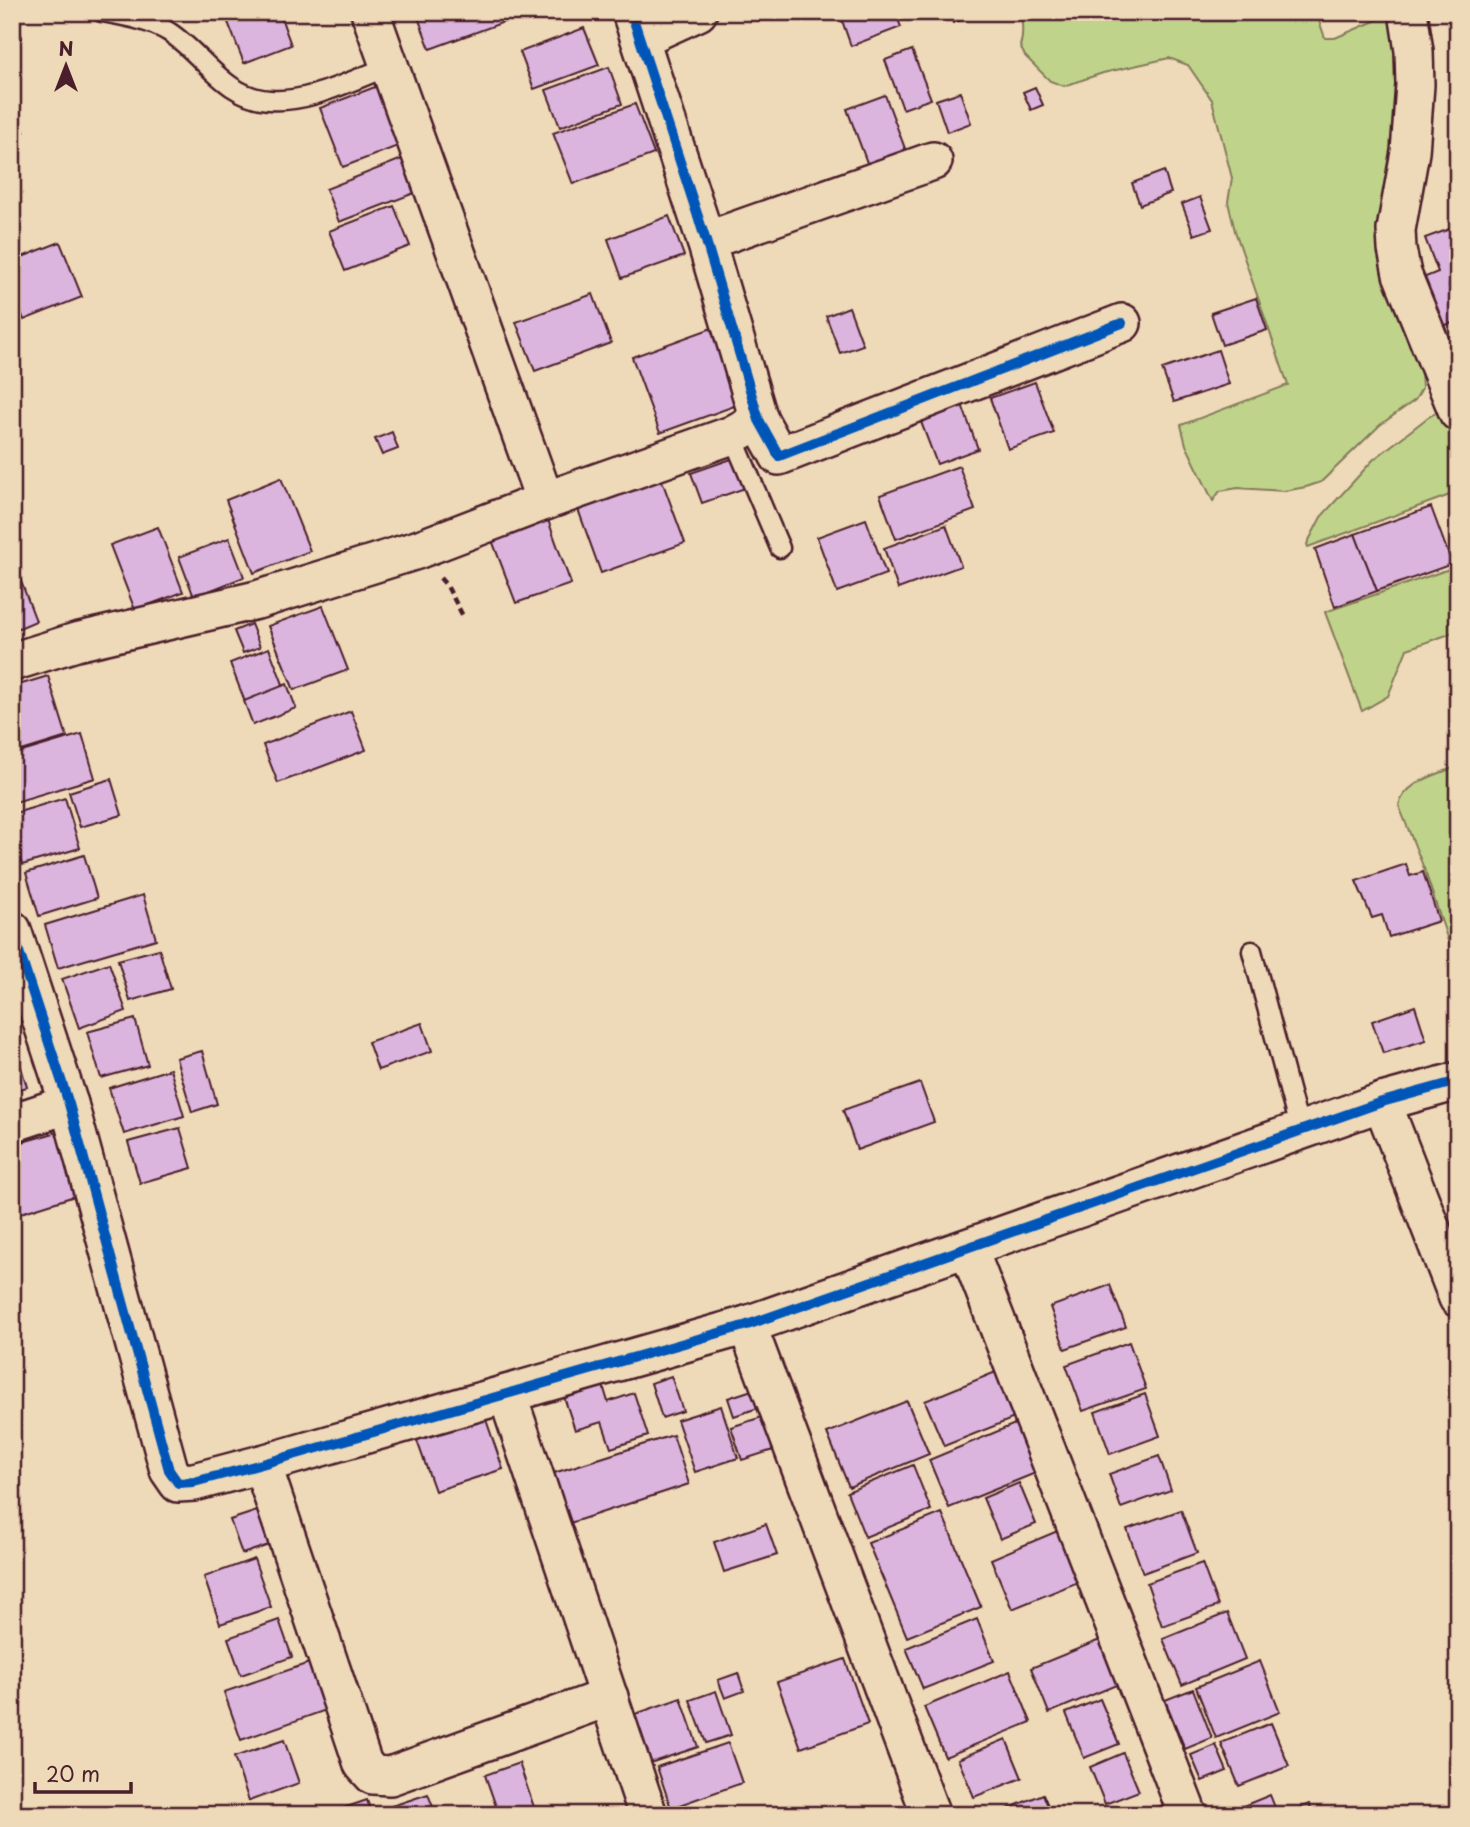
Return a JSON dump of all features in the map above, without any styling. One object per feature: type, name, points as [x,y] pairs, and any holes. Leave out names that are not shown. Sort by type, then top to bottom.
[{"type":"street","points":[[370,12],[545,501]]},
{"type":"street","points":[[698,12],[636,25],[706,241],[746,428],[779,456],[1122,323]]},
{"type":"street","points":[[1408,12],[1414,51],[1415,85],[1410,152],[1396,230],[1397,249],[1402,274],[1458,412]]},
{"type":"street","points":[[706,241],[933,161]]},
{"type":"street","points":[[12,662],[76,642],[257,600],[417,550],[746,428]]},
{"type":"street","points":[[12,930],[69,1104],[169,1470],[178,1483],[194,1482],[262,1464],[747,1325],[1382,1102],[1458,1081]]},
{"type":"street","points":[[1382,1102],[1458,1298]]},
{"type":"street","points":[[12,1123],[69,1104]]},
{"type":"street","points":[[968,1248],[1188,1815]]},
{"type":"street","points":[[747,1325],[931,1815]]},
{"type":"street","points":[[507,1394],[648,1815]]},
{"type":"street","points":[[262,1464],[363,1764],[373,1775],[390,1776],[609,1697]]},
{"type":"lane","points":[[102,12],[129,17],[168,32],[233,89],[268,100],[306,97],[388,66]]},
{"type":"lane","points":[[746,428],[780,548]]},
{"type":"lane","points":[[1252,951],[1300,1131]]},
{"type":"path","points":[[417,550],[447,586],[464,618]]},
{"type":"green space","points":[[1023,12],[1316,12],[1325,38],[1335,38],[1391,14],[1400,23],[1422,388],[1415,400],[1380,425],[1321,482],[1284,491],[1238,488],[1220,491],[1213,501],[1186,445],[1181,425],[1288,385],[1235,231],[1228,202],[1232,178],[1212,100],[1188,65],[1169,58],[1103,73],[1064,86],[1050,81],[1025,56],[1020,46]]},
{"type":"green space","points":[[1439,411],[1458,428],[1458,492],[1308,547],[1307,544],[1321,517],[1373,460]]},
{"type":"green space","points":[[1458,566],[1458,631],[1407,649],[1388,696],[1362,711],[1325,612]]},
{"type":"green space","points":[[1458,766],[1458,971],[1425,871],[1399,806],[1407,791],[1414,785]]},
{"type":"building","points":[[224,12],[279,12],[291,45],[244,63]]},
{"type":"building","points":[[416,12],[500,12],[504,22],[430,49]]},
{"type":"building","points":[[839,12],[895,12],[901,27],[851,46]]},
{"type":"building","points":[[949,12],[982,12],[953,23]]},
{"type":"building","points":[[12,13],[22,37],[12,40]]},
{"type":"building","points":[[584,28],[599,65],[534,89],[520,52]]},
{"type":"building","points":[[912,50],[931,99],[903,109],[885,60]]},
{"type":"building","points":[[609,67],[622,104],[560,127],[546,90]]},
{"type":"building","points":[[388,82],[411,141],[343,167],[320,108]]},
{"type":"building","points":[[1035,87],[1043,105],[1031,110],[1023,92]]},
{"type":"building","points":[[960,92],[971,123],[947,132],[936,100]]},
{"type":"building","points":[[885,95],[907,154],[869,168],[847,109]]},
{"type":"building","points":[[12,102],[24,132],[12,136]]},
{"type":"building","points":[[635,104],[654,154],[573,184],[553,133]]},
{"type":"building","points":[[417,153],[430,187],[339,222],[326,189]]},
{"type":"building","points":[[1164,171],[1171,193],[1140,205],[1132,183]]},
{"type":"building","points":[[1200,197],[1212,229],[1194,235],[1182,204]]},
{"type":"building","points":[[394,206],[410,246],[345,271],[329,231]]},
{"type":"building","points":[[669,216],[684,256],[622,278],[608,239]]},
{"type":"building","points":[[1458,226],[1458,282],[1449,285],[1458,309],[1458,321],[1440,327],[1423,278],[1438,272],[1425,238]]},
{"type":"building","points":[[60,242],[82,297],[24,320],[12,289],[12,261]]},
{"type":"building","points":[[593,294],[611,343],[535,371],[516,322]]},
{"type":"building","points":[[1256,298],[1267,330],[1222,345],[1211,313]]},
{"type":"building","points":[[849,307],[863,345],[840,353],[826,316]]},
{"type":"building","points":[[712,328],[740,404],[660,433],[632,357]]},
{"type":"building","points":[[1218,350],[1229,384],[1174,402],[1162,369]]},
{"type":"building","points":[[1035,382],[1054,433],[1008,449],[990,398]]},
{"type":"building","points":[[960,399],[978,449],[937,464],[918,414]]},
{"type":"building","points":[[392,432],[398,449],[382,455],[375,439]]},
{"type":"building","points":[[740,456],[751,486],[702,503],[691,473]]},
{"type":"building","points":[[959,466],[975,510],[896,539],[880,495]]},
{"type":"building","points":[[657,467],[685,543],[601,573],[574,498]]},
{"type":"building","points":[[281,478],[310,551],[254,573],[226,500]]},
{"type":"building","points":[[1431,507],[1452,564],[1377,591],[1355,534]]},
{"type":"building","points":[[866,519],[886,574],[837,592],[817,537]]},
{"type":"building","points":[[548,520],[571,584],[516,603],[492,540]]},
{"type":"building","points":[[946,525],[961,566],[898,589],[884,548]]},
{"type":"building","points":[[158,527],[183,592],[135,610],[110,545]]},
{"type":"building","points":[[1355,534],[1377,591],[1335,607],[1315,549]]},
{"type":"building","points":[[229,538],[244,577],[194,597],[179,557]]},
{"type":"building","points":[[19,576],[36,621],[12,631],[12,578]]},
{"type":"building","points":[[323,606],[348,670],[294,690],[268,626]]},
{"type":"building","points":[[251,624],[260,647],[243,653],[234,631]]},
{"type":"building","points":[[269,648],[286,692],[247,707],[230,663]]},
{"type":"building","points":[[48,676],[67,737],[12,754],[12,687]]},
{"type":"building","points":[[287,684],[296,708],[253,725],[244,701]]},
{"type":"building","points":[[351,711],[366,750],[278,783],[263,745]]},
{"type":"building","points":[[82,734],[95,778],[12,803],[12,755]]},
{"type":"building","points":[[111,779],[122,815],[80,827],[69,792]]},
{"type":"building","points":[[65,798],[80,848],[22,865],[12,835],[12,814]]},
{"type":"building","points":[[84,855],[97,898],[39,916],[26,873]]},
{"type":"building","points":[[1406,864],[1410,876],[1423,872],[1439,921],[1389,937],[1382,915],[1372,918],[1356,881]]},
{"type":"building","points":[[143,895],[156,939],[58,968],[45,925]]},
{"type":"building","points":[[159,949],[171,989],[130,1001],[118,960]]},
{"type":"building","points":[[109,963],[126,1011],[79,1028],[62,979]]},
{"type":"building","points":[[12,980],[22,1013],[12,1016]]},
{"type":"building","points":[[1415,1006],[1426,1040],[1383,1053],[1372,1021]]},
{"type":"building","points":[[135,1019],[148,1065],[101,1078],[87,1032]]},
{"type":"building","points":[[422,1023],[432,1051],[378,1070],[368,1042]]},
{"type":"building","points":[[12,1037],[27,1087],[12,1091]]},
{"type":"building","points":[[202,1051],[217,1104],[192,1112],[176,1058]]},
{"type":"building","points":[[170,1069],[184,1116],[124,1134],[109,1088]]},
{"type":"building","points":[[920,1083],[934,1122],[857,1150],[843,1110]]},
{"type":"building","points":[[180,1128],[192,1168],[140,1183],[128,1142]]},
{"type":"building","points":[[61,1131],[81,1194],[21,1213],[12,1185],[12,1145]]},
{"type":"building","points":[[1110,1285],[1126,1327],[1065,1349],[1050,1307]]},
{"type":"building","points":[[1129,1342],[1146,1389],[1083,1411],[1066,1365]]},
{"type":"building","points":[[1003,1369],[1022,1415],[944,1446],[925,1401]]},
{"type":"building","points":[[671,1376],[683,1411],[662,1418],[651,1383]]},
{"type":"building","points":[[602,1382],[608,1402],[634,1393],[648,1436],[611,1448],[602,1422],[575,1430],[563,1394]]},
{"type":"building","points":[[752,1390],[758,1408],[734,1416],[728,1398]]},
{"type":"building","points":[[1145,1394],[1160,1436],[1110,1454],[1095,1412]]},
{"type":"building","points":[[907,1401],[929,1454],[849,1487],[827,1433]]},
{"type":"building","points":[[721,1406],[738,1458],[695,1472],[677,1420]]},
{"type":"building","points":[[483,1411],[503,1469],[435,1491],[415,1435]]},
{"type":"building","points":[[762,1417],[773,1450],[742,1460],[731,1427]]},
{"type":"building","points":[[1022,1421],[1043,1470],[949,1508],[929,1460]]},
{"type":"building","points":[[673,1435],[689,1484],[570,1523],[554,1473]]},
{"type":"building","points":[[1159,1456],[1171,1490],[1121,1508],[1109,1474]]},
{"type":"building","points":[[913,1465],[931,1510],[865,1537],[847,1492]]},
{"type":"building","points":[[1019,1483],[1036,1524],[1000,1539],[983,1498]]},
{"type":"building","points":[[260,1510],[272,1544],[242,1554],[230,1520]]},
{"type":"building","points":[[1181,1510],[1197,1553],[1143,1573],[1127,1529]]},
{"type":"building","points":[[942,1513],[981,1607],[907,1637],[868,1543]]},
{"type":"building","points":[[766,1524],[777,1555],[724,1572],[714,1542]]},
{"type":"building","points":[[1067,1527],[1088,1578],[1012,1609],[991,1559]]},
{"type":"building","points":[[254,1559],[271,1607],[220,1624],[204,1577]]},
{"type":"building","points":[[1202,1563],[1218,1606],[1162,1626],[1147,1583]]},
{"type":"building","points":[[1227,1613],[1245,1659],[1182,1685],[1163,1639]]},
{"type":"building","points":[[977,1619],[994,1661],[923,1689],[906,1648]]},
{"type":"building","points":[[279,1620],[292,1657],[241,1675],[228,1638]]},
{"type":"building","points":[[1107,1637],[1126,1681],[1049,1713],[1031,1668]]},
{"type":"building","points":[[845,1659],[868,1724],[801,1748],[777,1682]]},
{"type":"building","points":[[1260,1661],[1280,1712],[1216,1738],[1196,1687]]},
{"type":"building","points":[[312,1662],[329,1709],[241,1740],[224,1692]]},
{"type":"building","points":[[1010,1671],[1031,1722],[945,1757],[924,1707]]},
{"type":"building","points":[[738,1673],[744,1691],[725,1698],[718,1680]]},
{"type":"building","points":[[1193,1689],[1212,1738],[1185,1749],[1165,1700]]},
{"type":"building","points":[[716,1691],[731,1735],[706,1743],[690,1700]]},
{"type":"building","points":[[681,1698],[698,1747],[650,1763],[632,1715]]},
{"type":"building","points":[[1100,1699],[1119,1744],[1084,1758],[1066,1713]]},
{"type":"building","points":[[1271,1723],[1289,1766],[1239,1786],[1221,1743]]},
{"type":"building","points":[[1006,1739],[1022,1778],[974,1797],[958,1759]]},
{"type":"building","points":[[284,1740],[299,1783],[249,1801],[234,1757]]},
{"type":"building","points":[[728,1743],[742,1783],[671,1808],[657,1767]]},
{"type":"building","points":[[1216,1745],[1227,1771],[1202,1781],[1191,1755]]},
{"type":"building","points":[[1123,1753],[1139,1791],[1105,1804],[1090,1767]]},
{"type":"building","points":[[519,1763],[536,1813],[499,1815],[485,1775]]},
{"type":"building","points":[[428,1794],[436,1815],[395,1815],[392,1806]]},
{"type":"building","points":[[1043,1794],[1052,1815],[993,1815]]},
{"type":"building","points":[[1270,1795],[1278,1815],[1221,1815]]},
{"type":"building","points":[[367,1800],[372,1815],[336,1815],[335,1811]]},
{"type":"building","points":[[1165,1804],[1169,1815],[1139,1815]]},
{"type":"building","points":[[1309,1804],[1314,1815],[1283,1815]]},
{"type":"cycle path","points":[[631,12],[706,241],[759,420],[779,456],[1122,323]]},
{"type":"cycle path","points":[[12,930],[69,1104],[169,1470],[178,1483],[194,1482],[262,1464],[747,1325],[1382,1102],[1458,1081]]}]
